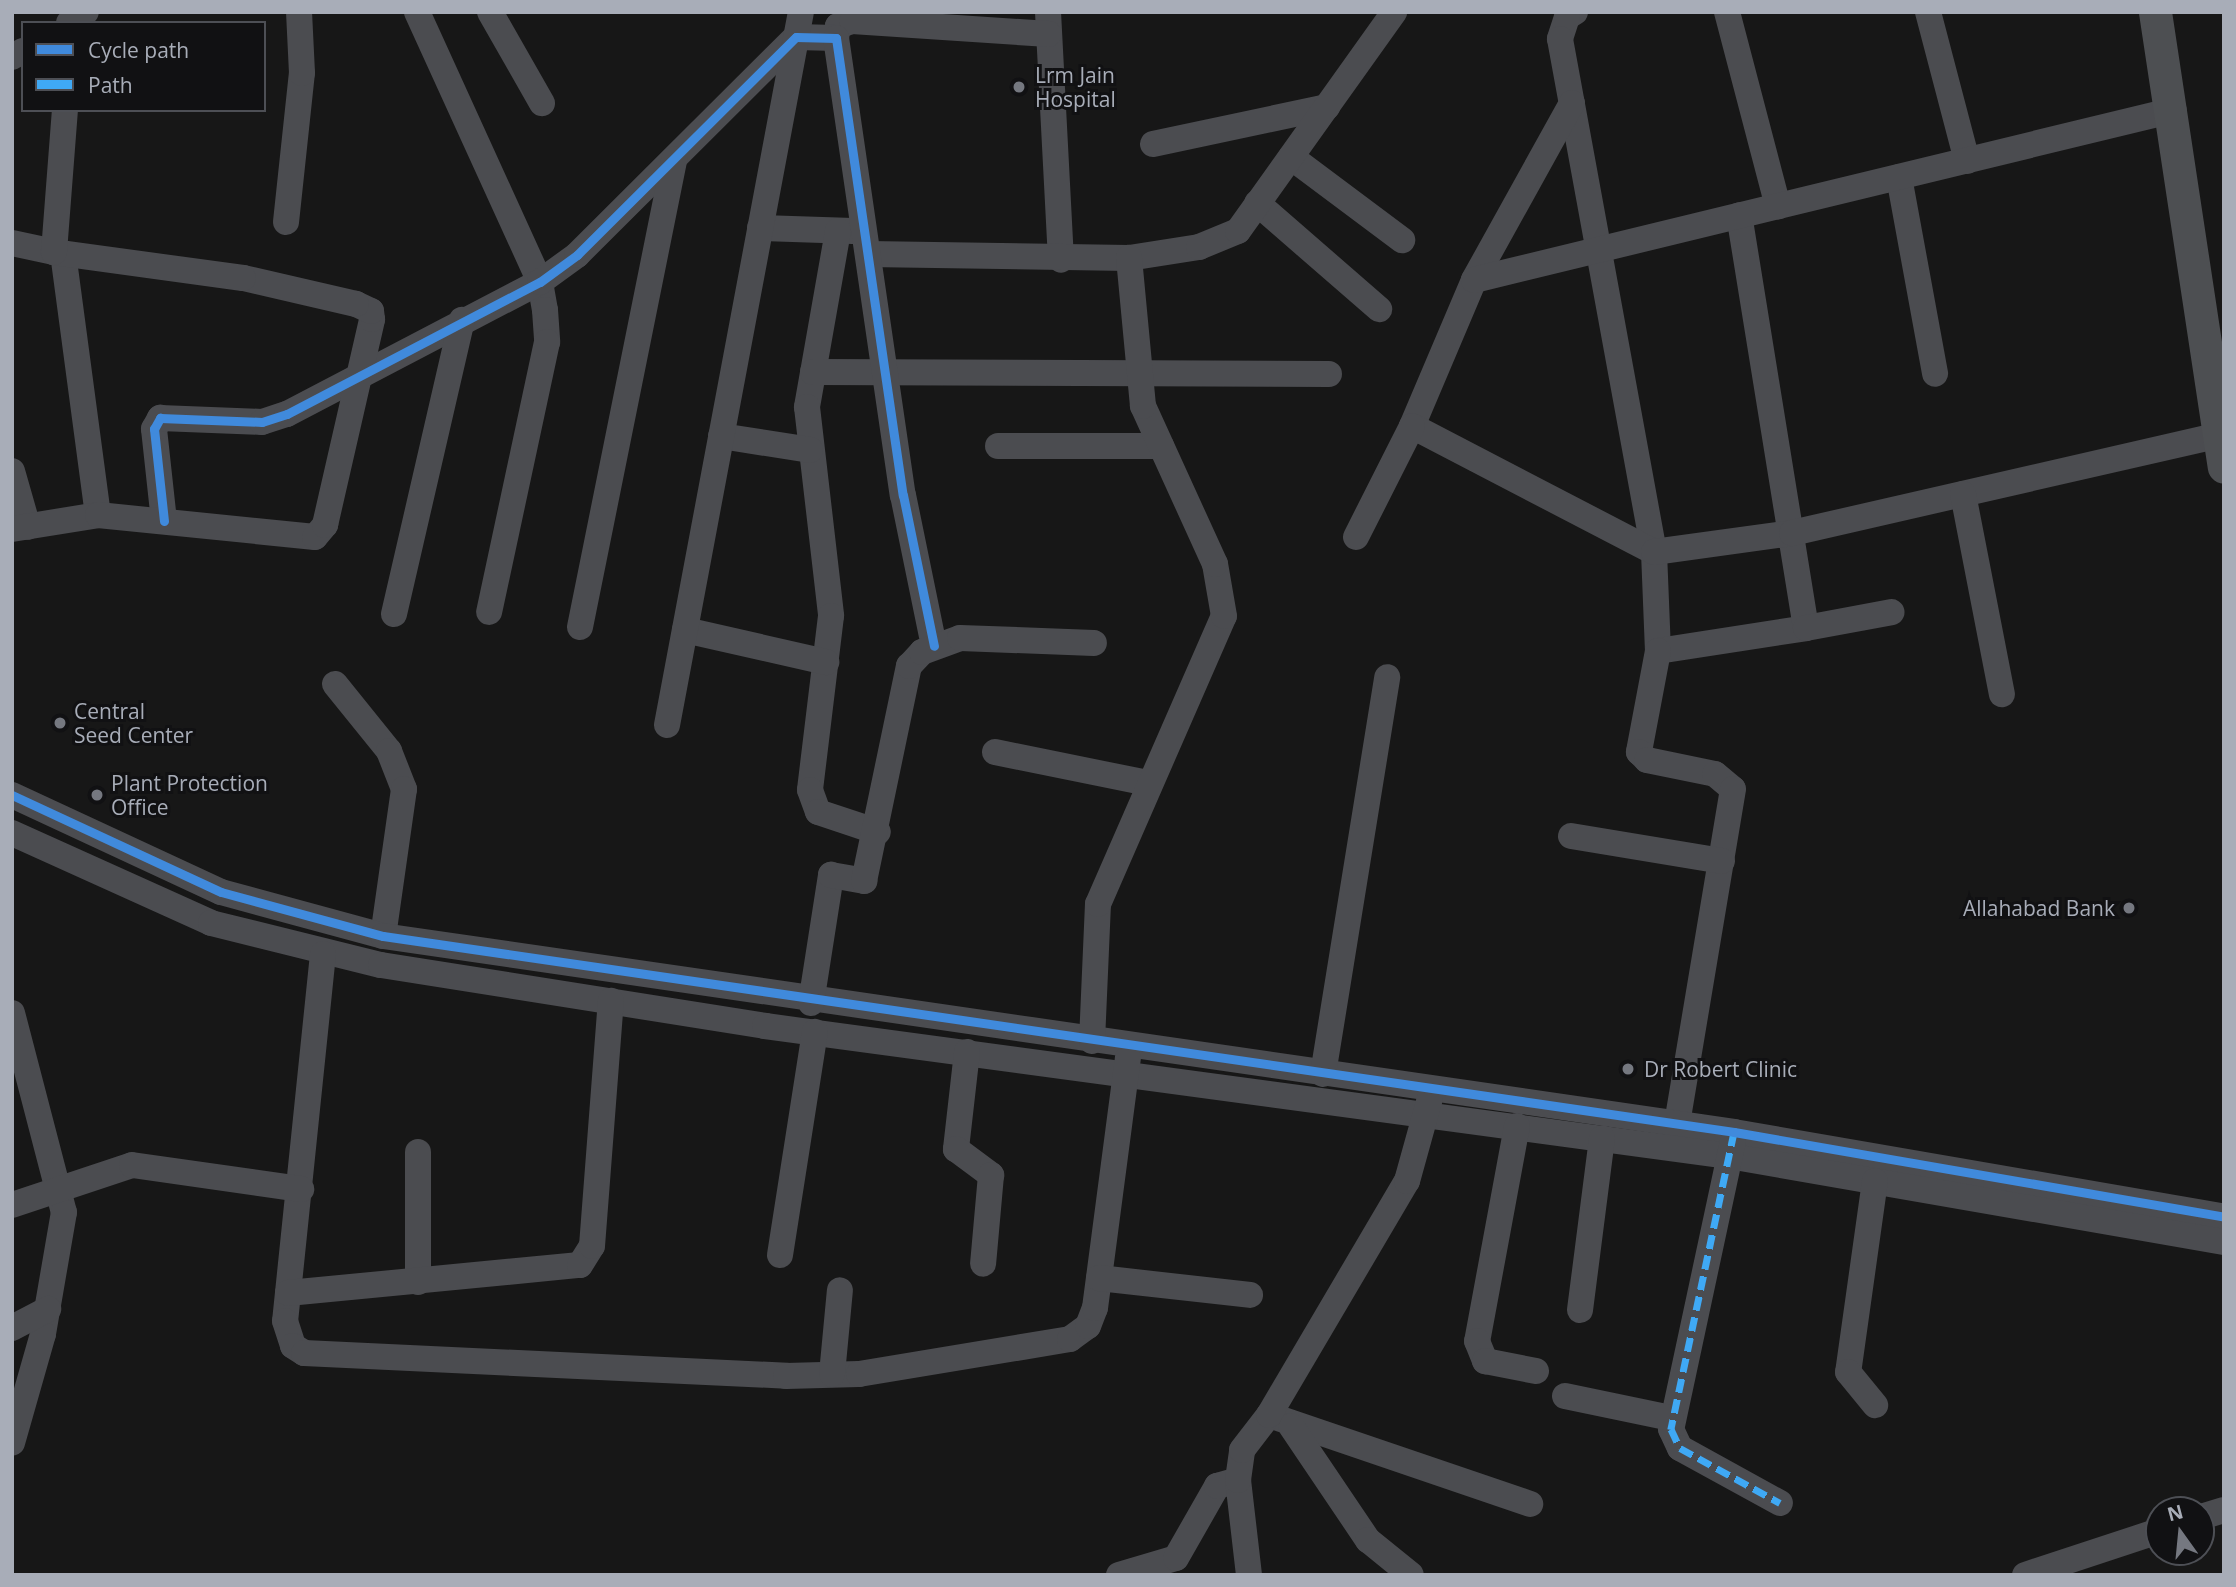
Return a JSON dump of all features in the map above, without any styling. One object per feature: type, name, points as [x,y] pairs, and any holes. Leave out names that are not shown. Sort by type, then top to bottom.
[{"type":"main road","points":[[2155,12],[2174,110],[2222,451]]},
{"type":"street","points":[[286,222],[302,73],[299,12]]},
{"type":"street","points":[[417,12],[540,282],[547,342],[489,612]]},
{"type":"street","points":[[489,12],[542,103]]},
{"type":"street","points":[[760,228],[838,231],[866,243],[1061,260],[1129,258],[1199,247],[1238,231],[1394,12]]},
{"type":"street","points":[[1575,12],[1567,17],[1560,39],[1654,552],[1658,651],[1639,752],[1727,780],[1733,803],[1677,1124]]},
{"type":"street","points":[[1727,12],[1777,206]]},
{"type":"street","points":[[1928,12],[1967,160]]},
{"type":"street","points":[[934,646],[884,372],[835,38],[838,26],[852,21],[1048,23],[1061,260]]},
{"type":"street","points":[[799,24],[835,38]]},
{"type":"street","points":[[164,521],[154,429],[160,418],[262,422],[355,378],[462,320],[540,282],[577,255],[674,159],[799,24]]},
{"type":"street","points":[[667,725],[799,24]]},
{"type":"street","points":[[1356,537],[1412,426],[1474,280],[1572,103]]},
{"type":"street","points":[[1153,144],[1327,107]]},
{"type":"street","points":[[1474,280],[2174,110]]},
{"type":"street","points":[[65,112],[58,253],[98,515]]},
{"type":"street","points":[[1290,157],[1402,240]]},
{"type":"street","points":[[580,626],[674,159]]},
{"type":"street","points":[[1899,177],[1935,374]]},
{"type":"street","points":[[1257,204],[1379,309]]},
{"type":"street","points":[[1739,215],[1806,628]]},
{"type":"street","points":[[838,231],[813,372],[810,450],[829,580],[827,662],[812,803],[818,812],[878,832]]},
{"type":"street","points":[[12,243],[58,253],[209,271],[365,307],[372,319],[355,378],[322,533],[305,539],[98,515],[20,528],[12,471]]},
{"type":"street","points":[[1092,1041],[1098,904],[1148,783],[1224,616],[1214,564],[1161,446],[1136,373],[1129,258]]},
{"type":"street","points":[[394,614],[462,320]]},
{"type":"street","points":[[813,372],[1329,374]]},
{"type":"street","points":[[1412,426],[1654,552],[1792,533],[1963,494],[2222,451]]},
{"type":"street","points":[[721,436],[810,450]]},
{"type":"street","points":[[998,446],[1161,446]]},
{"type":"street","points":[[1963,494],[2002,694]]},
{"type":"street","points":[[1658,651],[1892,612]]},
{"type":"street","points":[[685,630],[827,662]]},
{"type":"street","points":[[811,1003],[831,875],[864,881],[878,832],[909,666],[934,646],[960,638],[1094,643]]},
{"type":"street","points":[[1323,1074],[1387,677]]},
{"type":"street","points":[[335,684],[389,751],[404,789],[383,936]]},
{"type":"street","points":[[995,752],[1148,783]]},
{"type":"street","points":[[12,795],[221,892],[383,936],[545,958],[811,1003],[1323,1074],[1517,1126],[1602,1138],[1732,1144],[2224,1217]]},
{"type":"street","points":[[12,832],[211,923],[323,954],[540,992],[765,1026],[1126,1074],[1677,1124],[1732,1144],[1875,1181],[2224,1242]]},
{"type":"street","points":[[1571,836],[1722,861]]},
{"type":"street","points":[[323,954],[301,1189],[288,1293],[288,1336],[304,1353],[701,1376],[832,1374],[1070,1339],[1088,1326],[1099,1278],[1130,1046]]},
{"type":"street","points":[[540,992],[545,958]]},
{"type":"street","points":[[765,1026],[771,996]]},
{"type":"street","points":[[288,1293],[564,1270],[588,1258],[611,1001]]},
{"type":"street","points":[[12,1013],[61,1186],[64,1212],[48,1309],[12,1443]]},
{"type":"street","points":[[780,1255],[815,1032]]},
{"type":"street","points":[[967,1052],[956,1149],[991,1175],[983,1264]]},
{"type":"street","points":[[1249,1575],[1238,1480],[1242,1450],[1280,1420],[1407,1181],[1429,1101]]},
{"type":"street","points":[[1517,1126],[1477,1341],[1485,1361],[1536,1371]]},
{"type":"street","points":[[1580,1310],[1602,1138]]},
{"type":"street","points":[[1732,1144],[1671,1418],[1680,1448],[1780,1503]]},
{"type":"street","points":[[418,1152],[418,1282]]},
{"type":"street","points":[[12,1206],[61,1186],[132,1165],[301,1189]]},
{"type":"street","points":[[1875,1181],[1848,1372],[1875,1405]]},
{"type":"street","points":[[1099,1278],[1250,1295]]},
{"type":"street","points":[[832,1374],[840,1290]]},
{"type":"street","points":[[12,1328],[48,1309]]},
{"type":"street","points":[[1565,1396],[1671,1418]]},
{"type":"street","points":[[1280,1420],[1530,1504]]},
{"type":"street","points":[[1280,1420],[1368,1540],[1412,1575]]},
{"type":"street","points":[[1119,1575],[1176,1558],[1217,1486],[1238,1480]]},
{"type":"street","points":[[2041,1572],[2145,1536]]},
{"type":"marked path","points":[[1734,1132],[1671,1429],[1680,1448],[1780,1503]]},
{"type":"cycle path","points":[[164,521],[154,429],[160,418],[262,422],[287,414],[540,282],[577,255],[796,37],[836,38],[903,495],[934,646]]},
{"type":"cycle path","points":[[12,795],[221,892],[383,936],[1734,1132],[2224,1217]]},
{"type":"place","name":"Lrm Jain Hospital","points":[[1019,87]]},
{"type":"place","name":"Central Seed Center","points":[[60,723]]},
{"type":"place","name":"Plant Protection Office","points":[[97,795]]},
{"type":"place","name":"Allahabad Bank","points":[[2129,908]]},
{"type":"place","name":"Dr Robert Clinic","points":[[1628,1069]]}]
